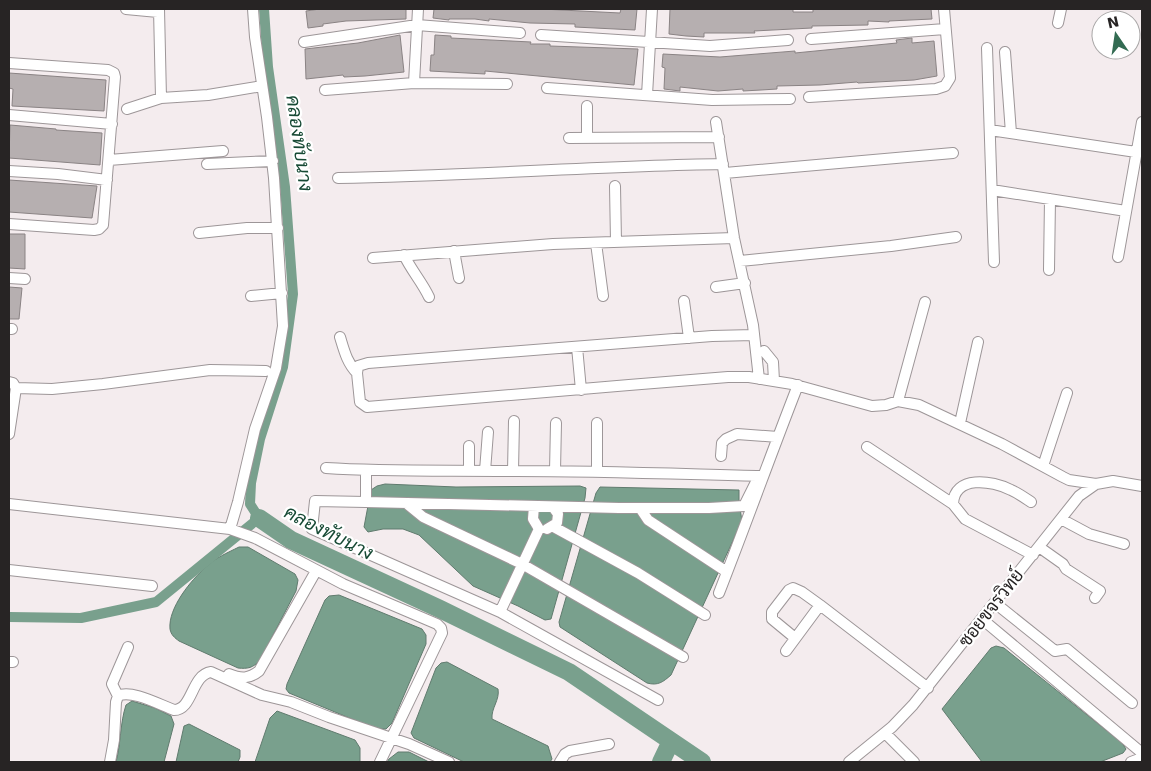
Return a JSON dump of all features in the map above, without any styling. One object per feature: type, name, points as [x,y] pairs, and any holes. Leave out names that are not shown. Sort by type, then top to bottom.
[{"type":"street","points":[[126,9],[159,10],[161,98]]},
{"type":"street","points":[[230,529],[255,429],[276,368],[283,326],[273,161],[255,37],[253,9]]},
{"type":"street","points":[[414,83],[418,9]]},
{"type":"street","points":[[647,95],[652,9]]},
{"type":"street","points":[[809,96],[936,89],[946,86],[950,78],[944,9]]},
{"type":"street","points":[[1058,22],[1061,9]]},
{"type":"street","points":[[304,42],[417,25],[520,33]]},
{"type":"street","points":[[811,39],[945,29]]},
{"type":"street","points":[[541,35],[710,46],[788,40]]},
{"type":"street","points":[[987,48],[994,262]]},
{"type":"street","points":[[1005,52],[1011,133]]},
{"type":"street","points":[[9,64],[108,70],[114,73],[112,124],[102,225],[99,229],[94,230],[9,224]]},
{"type":"street","points":[[325,90],[414,83],[507,84]]},
{"type":"street","points":[[127,109],[161,98],[208,95],[262,86]]},
{"type":"street","points":[[548,88],[712,100],[790,99]]},
{"type":"street","points":[[587,106],[587,138]]},
{"type":"street","points":[[9,116],[112,124]]},
{"type":"street","points":[[716,122],[734,238],[745,283],[754,335],[759,379]]},
{"type":"street","points":[[1118,257],[1142,122]]},
{"type":"street","points":[[990,130],[1136,152]]},
{"type":"street","points":[[569,138],[719,137]]},
{"type":"street","points":[[109,160],[223,151]]},
{"type":"street","points":[[338,178],[416,177],[663,165],[724,169],[952,153]]},
{"type":"street","points":[[207,164],[273,161]]},
{"type":"street","points":[[9,170],[107,180]]},
{"type":"street","points":[[614,186],[616,242]]},
{"type":"street","points":[[992,190],[1126,211]]},
{"type":"street","points":[[1049,270],[1050,199]]},
{"type":"street","points":[[199,233],[247,228],[278,228]]},
{"type":"street","points":[[740,262],[956,237]]},
{"type":"street","points":[[374,258],[454,251],[596,243],[734,238]]},
{"type":"street","points":[[596,243],[603,296]]},
{"type":"street","points":[[454,251],[459,278]]},
{"type":"street","points":[[404,255],[410,268],[422,281],[429,297]]},
{"type":"street","points":[[9,278],[25,279]]},
{"type":"street","points":[[716,287],[745,283]]},
{"type":"street","points":[[251,296],[282,293]]},
{"type":"street","points":[[684,301],[689,338]]},
{"type":"street","points":[[898,401],[925,302]]},
{"type":"street","points":[[754,335],[689,338],[368,363],[358,366],[360,402],[367,407],[728,377],[759,379],[798,385],[872,406],[886,405],[898,401],[919,405],[960,423],[1068,480],[1096,484],[1113,481],[1142,486]]},
{"type":"street","points":[[340,337],[348,360],[357,373]]},
{"type":"street","points":[[960,423],[978,342]]},
{"type":"street","points":[[577,347],[581,390]]},
{"type":"street","points":[[764,351],[774,364],[774,381]]},
{"type":"street","points":[[9,434],[12,385],[52,388],[86,386],[210,370],[266,371]]},
{"type":"street","points":[[658,700],[500,612],[312,528],[315,501],[554,507],[709,508],[744,506],[761,476],[798,385]]},
{"type":"street","points":[[1043,466],[1067,393]]},
{"type":"street","points":[[513,471],[514,421]]},
{"type":"street","points":[[555,471],[556,423]]},
{"type":"street","points":[[597,423],[597,471]]},
{"type":"street","points":[[485,471],[488,432]]},
{"type":"street","points":[[721,456],[722,443],[737,434],[778,437]]},
{"type":"street","points":[[469,446],[469,470]]},
{"type":"street","points":[[868,447],[952,504],[965,519],[1063,564],[1100,591],[1095,598]]},
{"type":"street","points":[[326,468],[366,470],[597,471],[761,476]]},
{"type":"street","points":[[366,470],[366,502]]},
{"type":"street","points":[[719,593],[748,520],[761,476]]},
{"type":"street","points":[[952,504],[953,498],[960,486],[983,482],[1010,489],[1031,502]]},
{"type":"street","name":"ซอยขจรวิทย์","points":[[849,762],[885,733],[913,705],[1079,496],[1096,484]]},
{"type":"street","points":[[406,503],[423,517],[522,564],[683,657]]},
{"type":"street","points":[[9,504],[230,529],[255,538],[316,571],[437,624],[441,628],[442,633],[380,762]]},
{"type":"street","points":[[534,506],[533,519],[539,529]]},
{"type":"street","points":[[539,529],[547,529],[557,523],[558,514],[554,507]]},
{"type":"street","points":[[640,508],[648,520],[727,572]]},
{"type":"street","points":[[1061,519],[1089,534],[1124,544]]},
{"type":"street","points":[[552,526],[638,573],[705,615]]},
{"type":"street","points":[[500,612],[539,529]]},
{"type":"street","points":[[9,570],[152,586]]},
{"type":"street","points":[[118,696],[133,694],[178,710],[182,708],[201,676],[218,669],[231,675],[246,678],[253,676],[259,671],[316,571]]},
{"type":"street","points":[[796,638],[772,619],[772,612],[789,590],[793,588],[820,605],[928,688]]},
{"type":"street","points":[[995,603],[1055,651],[1061,648],[1067,649],[1132,703]]},
{"type":"street","points":[[786,651],[820,605]]},
{"type":"street","points":[[982,619],[1137,758]]},
{"type":"street","points":[[110,762],[118,696],[112,684],[128,647]]},
{"type":"street","points":[[211,672],[262,694],[291,702],[409,744],[449,762]]},
{"type":"street","points":[[885,733],[914,762]]},
{"type":"street","points":[[560,762],[565,754],[570,751],[609,744]]},
{"type":"shaded area","points":[[385,484],[456,487],[580,486],[586,488],[585,498],[551,619],[545,620],[473,586],[419,535],[403,529],[383,529],[368,532],[364,527],[371,490]]},
{"type":"shaded area","points":[[600,487],[739,490],[742,521],[671,675],[657,684],[647,683],[560,627],[559,622],[596,493]]},
{"type":"shaded area","points":[[239,547],[248,547],[295,574],[298,580],[296,591],[260,660],[255,665],[245,668],[238,668],[179,641],[172,635],[170,629],[173,612],[182,595],[194,579],[213,561]]},
{"type":"shaded area","points":[[339,595],[422,629],[426,635],[426,644],[392,723],[386,729],[376,729],[289,693],[286,689],[325,600],[329,596]]},
{"type":"shaded area","points":[[996,646],[1004,648],[1122,743],[1126,749],[1123,753],[1100,762],[982,762],[942,709],[991,648]]},
{"type":"shaded area","points":[[447,662],[498,689],[498,697],[492,719],[548,746],[552,759],[550,762],[464,762],[414,738],[411,733],[436,668],[441,663]]},
{"type":"shaded area","points":[[132,701],[155,708],[171,716],[174,724],[164,762],[116,762],[124,712],[126,705]]},
{"type":"shaded area","points":[[277,711],[355,740],[360,748],[360,762],[255,762],[270,718]]},
{"type":"shaded area","points":[[189,724],[240,750],[238,762],[176,762],[184,726]]},
{"type":"shaded area","points":[[398,752],[409,752],[429,762],[387,762]]},
{"type":"building","points":[[320,9],[406,9],[406,19],[346,21],[308,28],[306,11]]},
{"type":"building","points":[[434,9],[542,9],[620,13],[621,9],[637,9],[635,30],[575,27],[575,24],[530,23],[489,19],[489,21],[475,19],[449,20],[433,18]]},
{"type":"building","points":[[670,9],[793,9],[793,12],[813,12],[813,9],[931,9],[932,19],[889,22],[868,21],[868,25],[812,26],[812,28],[754,31],[755,33],[704,33],[704,37],[669,34]]},
{"type":"building","points":[[400,35],[404,72],[306,79],[305,49],[358,43]]},
{"type":"building","points":[[435,35],[451,36],[451,38],[531,42],[530,44],[550,44],[550,46],[638,49],[634,85],[485,71],[485,74],[430,71],[431,55],[434,55]]},
{"type":"building","points":[[912,38],[912,43],[934,41],[937,76],[914,80],[777,86],[777,89],[743,91],[743,89],[718,91],[680,87],[680,91],[664,89],[665,68],[662,67],[663,54],[720,57],[795,51],[795,53],[897,43],[896,40]]},
{"type":"building","points":[[9,73],[106,80],[104,111],[12,106],[13,89],[9,88]]},
{"type":"building","points":[[10,125],[102,133],[100,165],[9,158]]},
{"type":"building","points":[[9,180],[97,186],[92,218],[9,212]]},
{"type":"building","points":[[9,234],[25,234],[25,269],[9,268]]},
{"type":"building","points":[[9,287],[22,288],[19,319],[9,319]]},
{"type":"waterway","name":"คลองทับนาง","points":[[9,617],[81,618],[156,602],[259,518],[250,504],[251,483],[260,439],[283,367],[293,294],[285,187],[268,67],[264,9]]},
{"type":"waterway","name":"คลองทับนาง","points":[[259,518],[291,540],[440,609],[569,672],[702,762]]},
{"type":"waterway","points":[[661,762],[671,741]]}]
